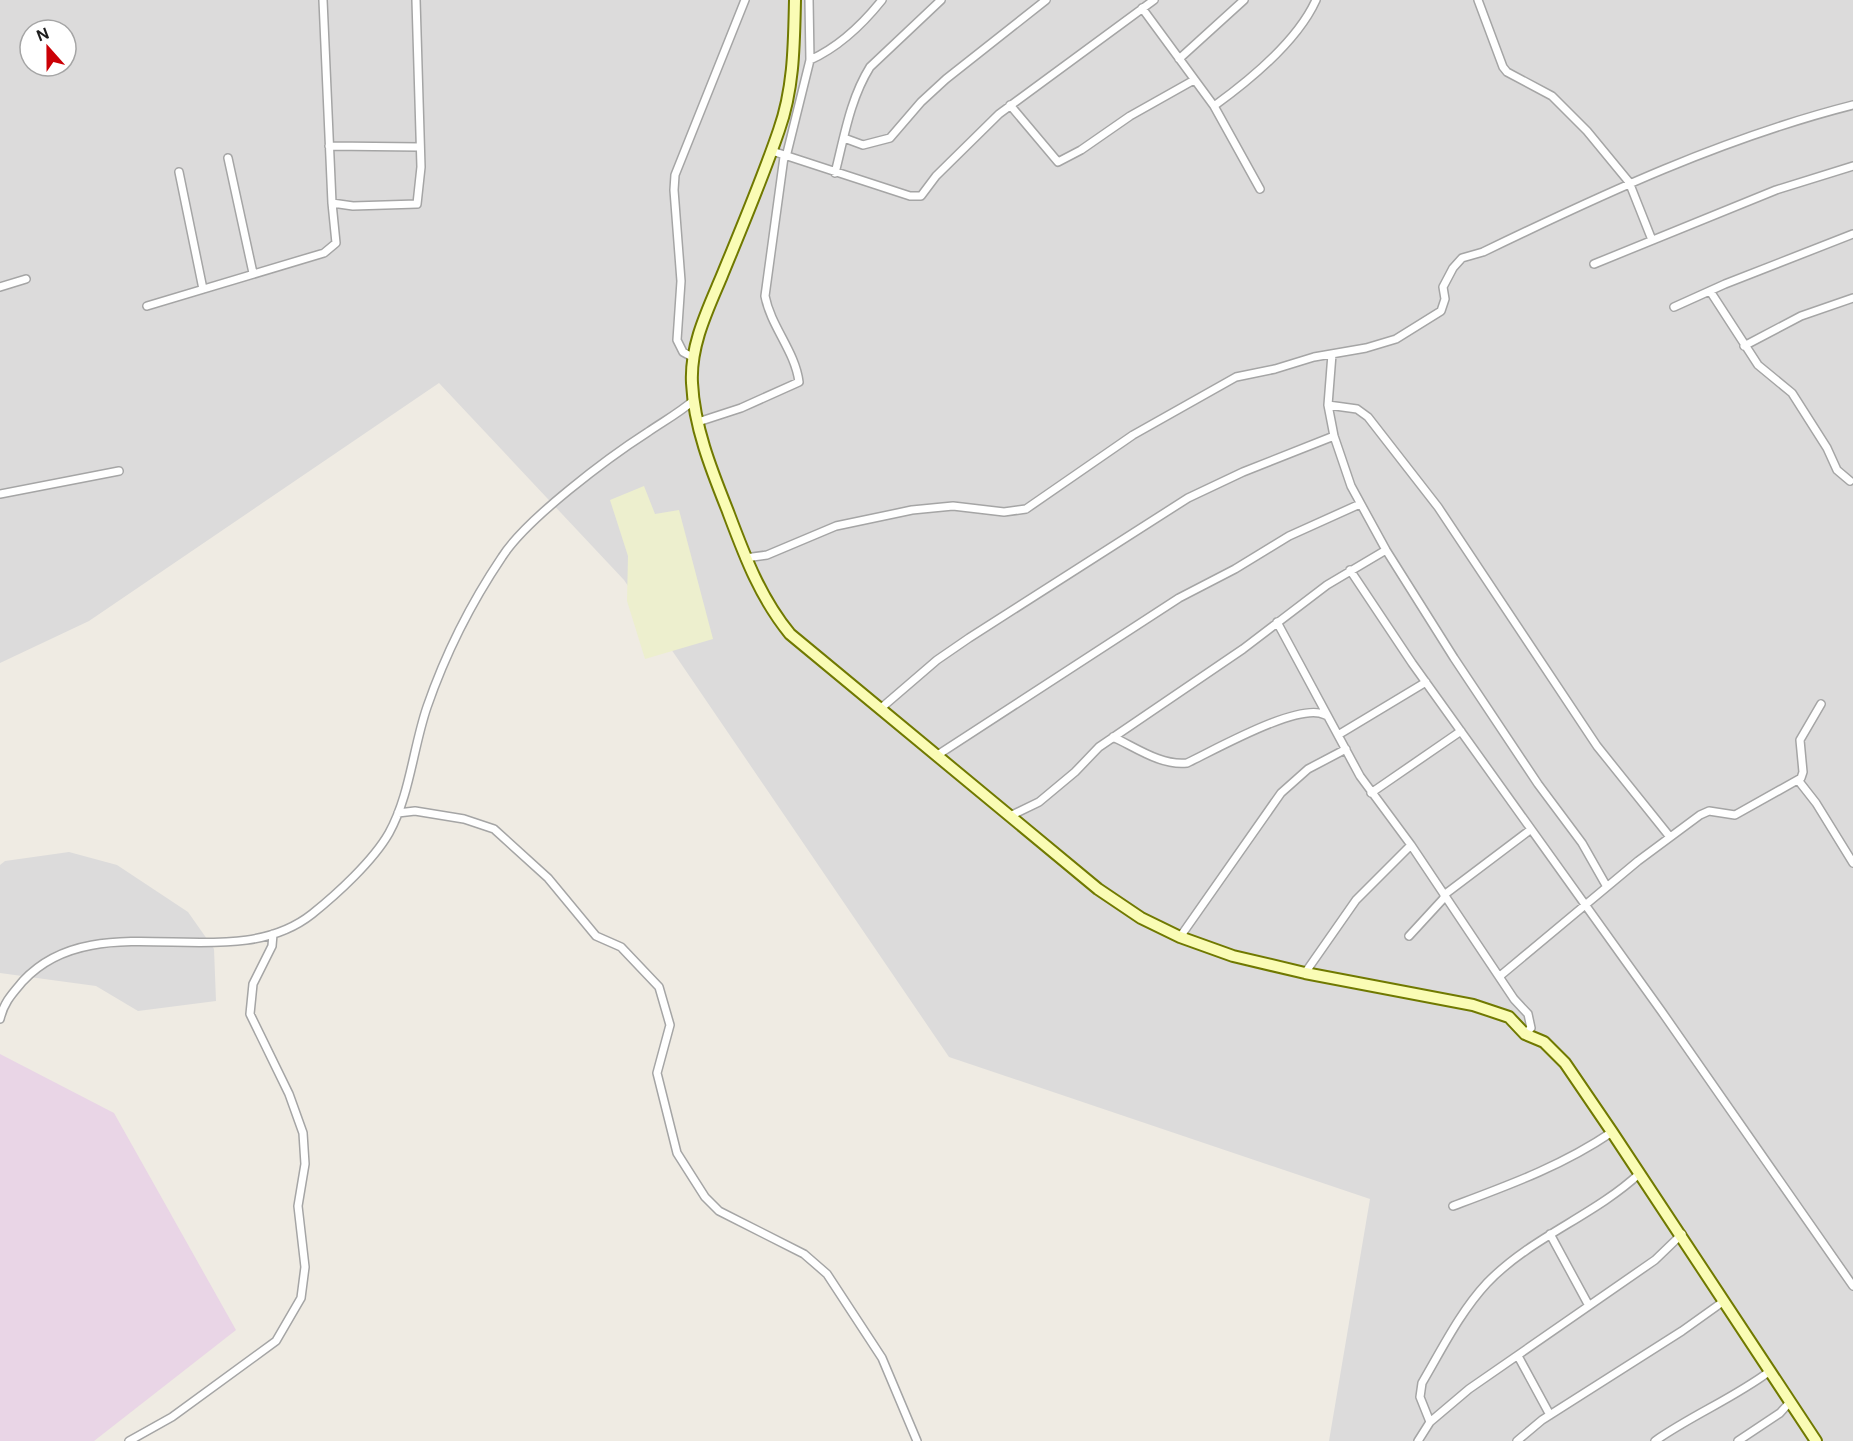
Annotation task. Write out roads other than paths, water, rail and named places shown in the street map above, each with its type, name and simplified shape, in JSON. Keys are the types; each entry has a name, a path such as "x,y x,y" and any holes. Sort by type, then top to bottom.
{"main road":[{"path":"795,0 793,73 788,100 772,151 704,317 694,358 692,381 698,422 746,558 764,600 790,634 1098,889 1141,918 1180,937 1233,956 1305,973 1473,1005 1509,1017 1525,1034 1544,1042 1565,1063 1682,1234 1816,1441"}],"street":[{"path":"147,306 332,249 336,243 332,203 323,0"},
{"path":"332,203 353,206 416,206 420,182 416,0"},
{"path":"694,358 683,352 677,340 681,281 675,175 745,0"},
{"path":"698,422 741,408 799,382 795,361 765,296 785,157 810,60 809,0"},
{"path":"810,60 832,50 870,15 882,0"},
{"path":"835,173 853,103 870,67 941,0"},
{"path":"844,138 863,145 890,138 921,102 946,79 1046,0"},
{"path":"772,151 910,196 921,196 951,161 1010,105 1154,0"},
{"path":"1179,59 1244,0"},
{"path":"1214,106 1241,86 1279,51 1316,0"},
{"path":"1478,0 1503,67 1519,79 1542,89 1562,104 1629,182 1652,240"},
{"path":"1142,8 1214,106 1260,189"},
{"path":"1010,105 1058,162 1081,150 1130,116 1194,80"},
{"path":"746,558 767,555 830,527 912,510 953,506 1004,512 1026,508 1133,435 1236,377 1380,345 1417,326 1442,311 1445,300 1444,281 1462,258 1483,252 1629,182 1724,145 1853,105"},
{"path":"329,146 419,147"},
{"path":"228,158 253,273"},
{"path":"1594,264 1776,190 1853,166"},
{"path":"178,172 203,289"},
{"path":"1674,307 1853,234"},
{"path":"0,287 26,279"},
{"path":"1710,291 1744,346 1763,370 1792,393 1827,448 1837,470 1850,481"},
{"path":"1744,346 1801,316 1853,298"},
{"path":"1332,354 1328,405 1334,436 1351,486 1360,504 1386,550 1523,763 1582,843 1607,887"},
{"path":"0,1019 3,1006 11,993 33,969 59,954 122,943 210,942 273,934 310,916 387,836 404,796 427,708 442,668 468,613 504,554 518,536 590,475 694,400"},
{"path":"1328,405 1357,409 1368,417 1438,507 1598,746 1670,837"},
{"path":"880,709 969,638 1188,498 1244,472 1334,436"},
{"path":"0,494 119,471"},
{"path":"936,756 1179,598 1235,569 1289,536 1360,504"},
{"path":"1010,816 1039,802 1113,738 1243,649 1350,570 1386,550"},
{"path":"1350,570 1426,682 1853,1286"},
{"path":"1277,622 1326,716 1371,793 1411,844 1514,999 1528,1014 1531,1029 1525,1034"},
{"path":"1338,735 1426,682"},
{"path":"1500,976 1607,887 1705,812 1715,811 1735,815 1798,780 1803,772 1800,740 1821,704"},
{"path":"1113,738 1142,752 1178,764 1186,763 1235,738 1271,724 1311,713 1326,716"},
{"path":"1371,793 1461,731"},
{"path":"1180,937 1281,793 1308,769 1346,749"},
{"path":"1798,780 1853,863"},
{"path":"404,796 415,810"},
{"path":"398,813 415,810 464,819 494,829 548,878 596,936 621,947 658,987 670,1025 657,1073 677,1153 705,1197 719,1211 804,1254 827,1274 882,1358 917,1441"},
{"path":"1409,936 1444,898 1444,895 1530,830"},
{"path":"1305,973 1356,900 1411,844"},
{"path":"129,1441 172,1417 276,1341 301,1298 305,1267 298,1206 305,1164 303,1133 289,1094 250,1014 253,984 272,946 273,934"},
{"path":"1453,1206 1532,1177 1583,1152 1612,1132"},
{"path":"1431,1422 1420,1389 1454,1328 1488,1282 1550,1234 1616,1195 1640,1173"},
{"path":"1550,1234 1588,1304"},
{"path":"1418,1441 1431,1422 1469,1389 1588,1304 1655,1260 1682,1234"},
{"path":"1517,1441 1532,1426 1682,1331 1724,1301"},
{"path":"1518,1356 1550,1415"},
{"path":"1655,1441 1690,1417 1751,1386 1770,1371"},
{"path":"1738,1441 1780,1413 1790,1402"}]}
